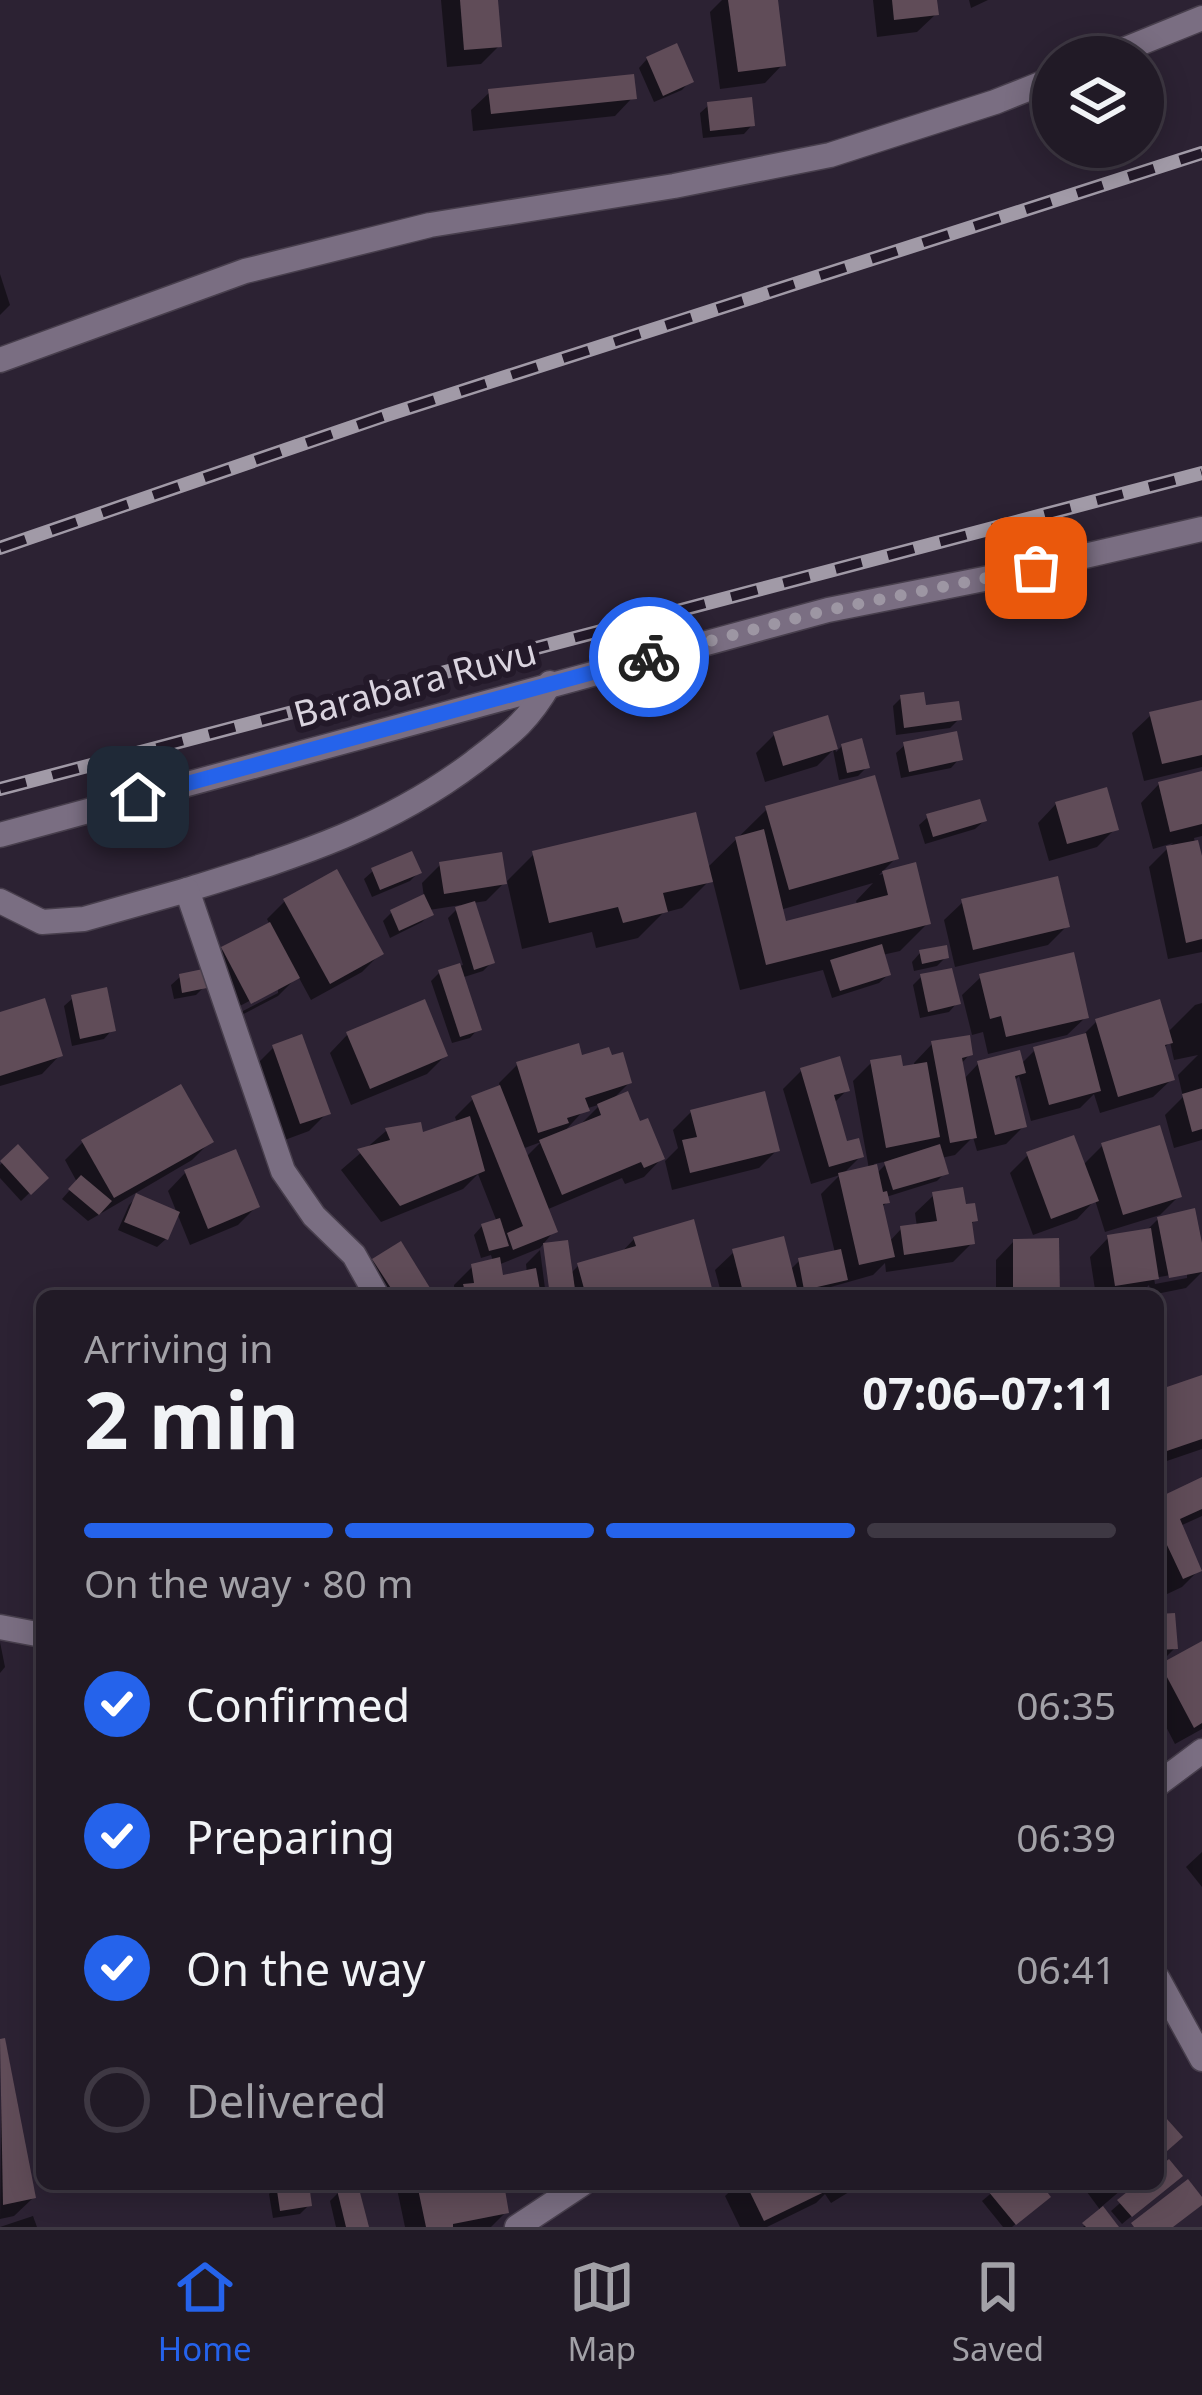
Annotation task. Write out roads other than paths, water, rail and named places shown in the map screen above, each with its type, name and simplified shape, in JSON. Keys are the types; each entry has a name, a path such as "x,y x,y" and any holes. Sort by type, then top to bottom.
{"street":[{"path":"1158,36 1202,18"},
{"path":"0,360 245,272 430,225 674,186 830,155 1032,87"},
{"name":"Barabara Ruvu","path":"0,836 828,610 994,578 1202,529"},
{"path":"0,901 42,922 84,920 334,843 435,791 529,719 550,683"},
{"path":"187,890 284,1171 314,1216 354,1256 374,1290"},
{"path":"0,1627 36,1635"},
{"path":"1164,1780 1202,1751"},
{"path":"1164,1990 1202,2059"},
{"path":"517,2227 573,2190"}],"railway":[{"path":"0,548 387,415 1202,153"},
{"path":"0,789 1202,473"}]}
